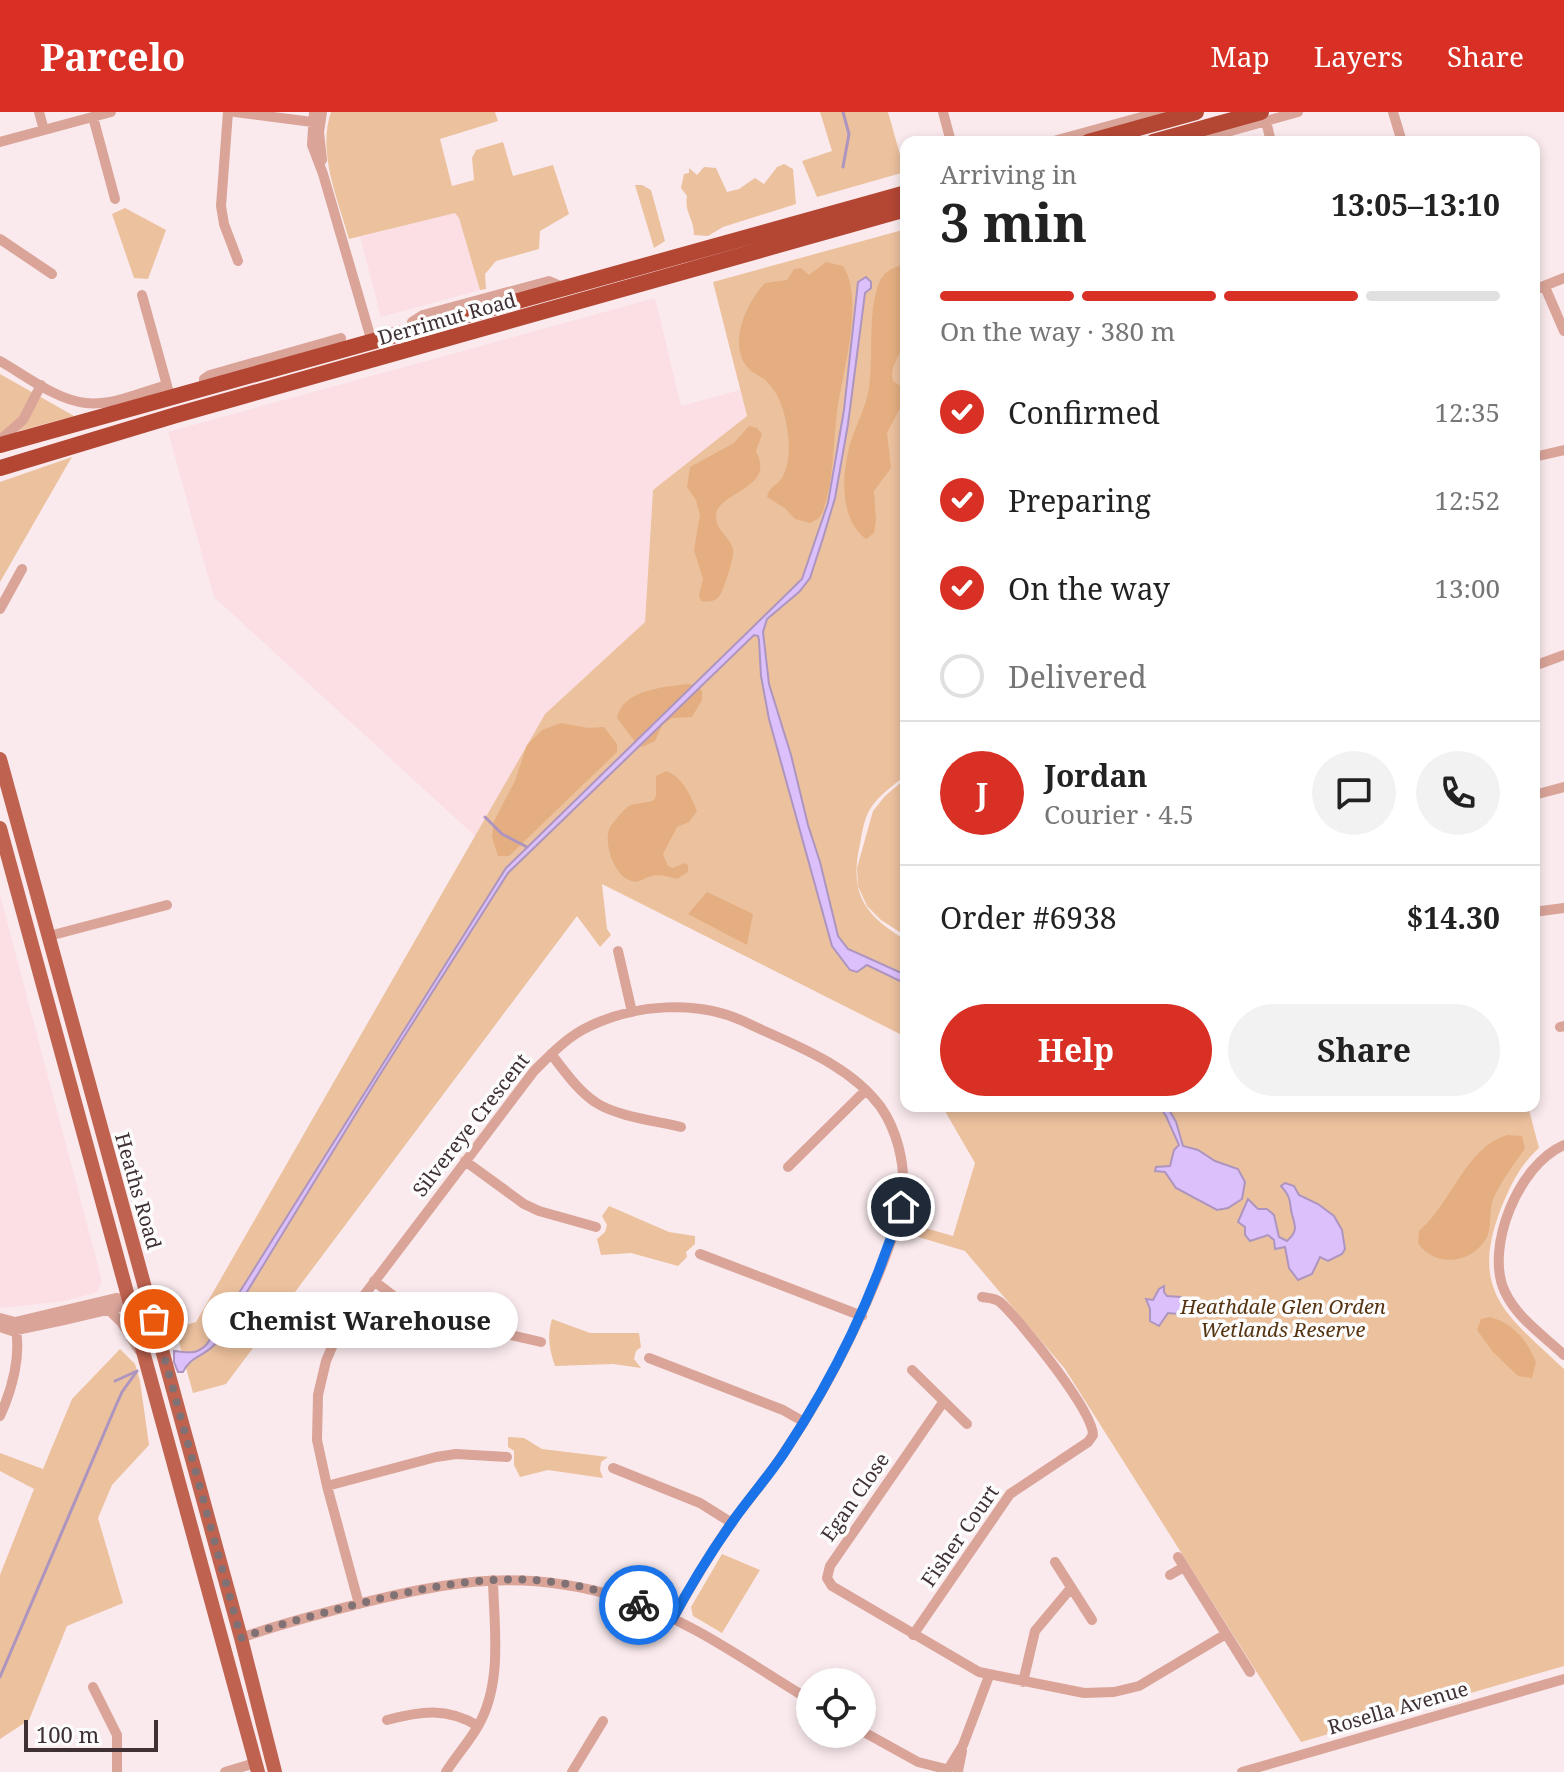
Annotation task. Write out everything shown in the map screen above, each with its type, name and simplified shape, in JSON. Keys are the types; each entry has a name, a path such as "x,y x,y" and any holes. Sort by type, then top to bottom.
{"highway":[{"path":"1108,136 1185,113"},
{"path":"1170,136 1228,116 1264,116"},
{"name":"Derrimut Road","path":"0,443 169,392 205,388 317,351 369,343 414,331 900,195"},
{"name":"Derrimut Road","path":"1,468 176,415 900,211"},
{"path":"682,255 688,272"},
{"path":"414,331 423,339 447,339"},
{"path":"369,343 375,360"},
{"path":"205,388 212,397 233,401"},
{"path":"169,392 176,415"}],"main road":[{"name":"Heaths Road","path":"0,759 274,1768"},
{"name":"Heaths Road","path":"0,828 258,1769"},
{"path":"30,937 49,936"},
{"path":"94,1178 113,1173"},
{"path":"128,1299 146,1290"},
{"path":"222,1643 241,1638"},
{"path":"258,1769 274,1768"}],"street":[{"path":"39,112 44,130"},
{"path":"0,142 111,112"},
{"path":"228,112 221,206 224,224 238,261"},
{"path":"235,112 317,117 312,145 323,174 369,343"},
{"path":"943,112 949,136"},
{"path":"1072,136 1160,112"},
{"path":"1209,136 1264,116 1298,112"},
{"path":"1393,112 1400,136"},
{"path":"1264,116 1269,136"},
{"path":"93,117 115,199"},
{"path":"0,239 52,274"},
{"path":"1540,288 1564,278"},
{"path":"1540,290 1564,331"},
{"path":"0,361 70,400 87,404 169,392 142,295"},
{"path":"317,351 341,338"},
{"path":"0,443 23,420 41,385"},
{"path":"1540,456 1564,450"},
{"path":"0,609 22,569"},
{"path":"1540,664 1564,655"},
{"path":"1540,786 1564,786"},
{"path":"1540,793 1564,786"},
{"path":"49,936 167,905"},
{"path":"1540,911 1564,908"},
{"path":"618,951 632,1012"},
{"name":"Silvereye Crescent","path":"359,1604 327,1486 316,1428 321,1378 338,1333 465,1161 534,1071 551,1054 589,1026 632,1012 671,1007 699,1008 734,1017 840,1069 866,1090 891,1127 899,1150 903,1189 901,1207 885,1257 862,1316 833,1374 783,1455 732,1523 672,1620"},
{"path":"551,1054 576,1085 604,1107 681,1127"},
{"path":"788,1167 866,1090"},
{"path":"1564,1145 1543,1157 1525,1178 1500,1240 1498,1255 1501,1282 1512,1305 1564,1355"},
{"path":"465,1161 524,1204 596,1227"},
{"path":"700,1254 862,1316"},
{"path":"374,1281 404,1304 429,1316 541,1342"},
{"name":"Fisher Court","path":"913,1635 1010,1494 1088,1442 1093,1435 1090,1421 1056,1369 1000,1302 982,1297"},
{"path":"0,1327 14,1328 108,1309 125,1305 128,1299 116,1298 14,1328"},
{"path":"108,1309 122,1323 143,1355"},
{"path":"0,1318 14,1328"},
{"path":"0,1416 12,1386 14,1328"},
{"path":"649,1358 783,1410 804,1422"},
{"path":"912,1370 967,1424"},
{"name":"Egan Close","path":"944,1401 830,1566 827,1574 836,1589 968,1667 989,1676 1092,1694 1123,1690 1156,1678 1226,1634"},
{"path":"327,1486 436,1457 456,1454 507,1457"},
{"path":"613,1468 700,1503 732,1523"},
{"path":"1055,1562 1092,1620"},
{"path":"1170,1575 1181,1562 1250,1672"},
{"path":"241,1638 359,1604 440,1585 493,1580 531,1581 574,1586 623,1598 672,1620 796,1692"},
{"path":"446,1772 478,1726 493,1681 493,1580"},
{"path":"1023,1682 1035,1631 1071,1588"},
{"path":"918,1762 951,1770 989,1676"},
{"name":"Rosella Avenue","path":"1242,1772 1564,1679"},
{"path":"93,1687 117,1735 117,1772"},
{"path":"387,1720 437,1711 455,1715 478,1726"},
{"path":"572,1772 603,1721"},
{"path":"876,1739 931,1772"},
{"path":"1285,1760 1288,1772"},
{"path":"225,1772 258,1769"}],"shaded area":[{"path":"458,211 480,290 381,317 360,237"},
{"path":"826,262 843,266 849,280 852,317 827,499 822,513 810,523 795,519 767,497 786,468 789,451 787,428 776,394 766,381 748,368 742,358 739,336 746,312 765,283 787,280 794,269 801,268 809,275"},
{"path":"900,266 900,352 892,376 893,381 900,386 900,408 887,433 891,468 874,491 874,533 866,539 851,519 844,479 851,441 869,388 875,295 883,276"},
{"path":"866,277 871,282 871,288 865,293 835,498 810,578 799,592 767,619 763,632 769,684 791,755 838,936 848,949 900,972 900,981 867,965 857,972 850,970 832,946 769,719 761,676 759,640 754,635 508,873 215,1344 189,1363 183,1372 178,1372 174,1351 195,1352 207,1344 506,868 802,579 828,503 844,410 858,282"},
{"path":"655,298 681,406 740,390 747,417 653,490 645,622 545,714 475,836 214,597 168,432"},
{"path":"749,426 757,428 762,434 756,451 759,472 755,479 717,510 719,527 733,549 732,559 719,597 701,601 699,595 703,579 694,550 700,515 696,500 687,487 690,467 734,443"},
{"path":"696,685 702,691 702,700 692,717 672,718 662,725 655,741 642,747 617,718 621,708 636,695 657,688"},
{"path":"561,723 588,728 604,727 617,744 617,752 509,856 498,856 492,837 494,821 515,781 527,745 542,730"},
{"path":"666,771 682,783 697,811 689,822 677,827 663,854 668,866 673,868 685,863 688,872 677,879 655,875 632,881 624,877 615,865 608,843 609,830 629,806 654,800 656,776"},
{"path":"707,892 753,914 747,945 688,914"},
{"path":"0,895 102,1281 97,1292 66,1301 0,1308"},
{"path":"1163,1112 1170,1112 1183,1146 1238,1169 1245,1182 1242,1199 1228,1208 1217,1210 1176,1188 1165,1172 1155,1171 1156,1167 1170,1166 1174,1150 1179,1145"},
{"path":"1507,1135 1522,1136 1525,1148 1492,1202 1486,1239 1471,1254 1452,1260 1425,1251 1418,1243 1419,1231 1480,1152"},
{"path":"1285,1183 1294,1186 1299,1195 1334,1216 1342,1230 1345,1249 1328,1261 1320,1257 1312,1274 1298,1280 1289,1268 1285,1247 1275,1249 1274,1240 1268,1235 1250,1241 1245,1235 1245,1227 1238,1222 1248,1199 1258,1209 1267,1209 1274,1215 1279,1237 1287,1241 1295,1227 1289,1197 1281,1186"},
{"path":"1164,1286 1167,1296 1181,1297 1183,1307 1179,1314 1168,1313 1159,1326 1150,1321 1146,1299 1153,1300"},
{"path":"1490,1317 1512,1328 1528,1346 1536,1362 1532,1378 1518,1376 1493,1352 1477,1330 1481,1319"}],"green space":[{"path":"331,112 495,112 498,121 440,139 452,186 474,180 472,158 476,150 503,142 513,176 553,165 569,214 540,231 539,249 496,261 485,274 486,289 480,290 455,213 349,239 328,160 327,128"},
{"path":"820,112 888,112 900,154 900,173 817,197 802,161 832,151"},
{"path":"784,164 793,169 796,204 723,227 708,236 694,235 687,196 681,188 684,174 689,173 689,168 697,175 704,167 716,168 727,192 739,189 755,178 764,184 777,167"},
{"path":"635,185 651,190 665,241 654,248"},
{"path":"125,208 166,230 148,279 134,278 112,214"},
{"path":"900,231 900,780 882,795 868,813 857,861 857,876 863,901 870,912 900,936 900,1034 602,884 607,929 611,935 600,947 577,916 226,1384 193,1393 175,1328 196,1322 545,714 645,622 653,490 747,416 713,282"},
{"path":"0,374 74,416 0,436"},
{"path":"72,457 66,467 0,582 0,482"},
{"path":"900,783 900,932 867,906 858,886 857,868 873,811"},
{"name":"Heathdale Glen Orden Wetlands Reserve","path":"945,1112 1530,1112 1539,1148 1521,1169 1500,1211 1489,1263 1492,1283 1511,1318 1564,1369 1564,1666 1301,1742 1065,1369 965,1251 905,1233 908,1223 953,1236 975,1163"},
{"path":"609,1206 669,1232 695,1236 695,1244 678,1266 631,1253 601,1255 597,1239 605,1232 607,1225 602,1216"},
{"path":"552,1319 590,1333 639,1333 641,1347 634,1359 641,1368 613,1364 555,1366 549,1342"},
{"path":"120,1349 135,1364 149,1445 112,1485 98,1518 123,1603 67,1626 29,1720 0,1739 0,1575 34,1489 0,1471 0,1453 43,1469 72,1399"},
{"path":"508,1437 524,1438 542,1449 608,1457 601,1462 603,1478 548,1470 520,1477 514,1465 514,1451 508,1447"},
{"path":"722,1554 760,1570 722,1633 693,1616 691,1607"}],"waterway":[{"path":"843,112 849,134 843,167"},
{"path":"485,817 502,834 527,847"},
{"path":"115,1381 137,1371"},
{"path":"0,1677 122,1392 137,1371"}],"way so far":[{"path":"154,1319 241,1638 411,1590 461,1581 548,1582 597,1591 639,1605"}],"place":[{"name":"Chemist Warehouse","path":"154,1319"}],"route":[{"path":"639,1605 672,1620 732,1523 783,1455 854,1334 901,1207"}]}
